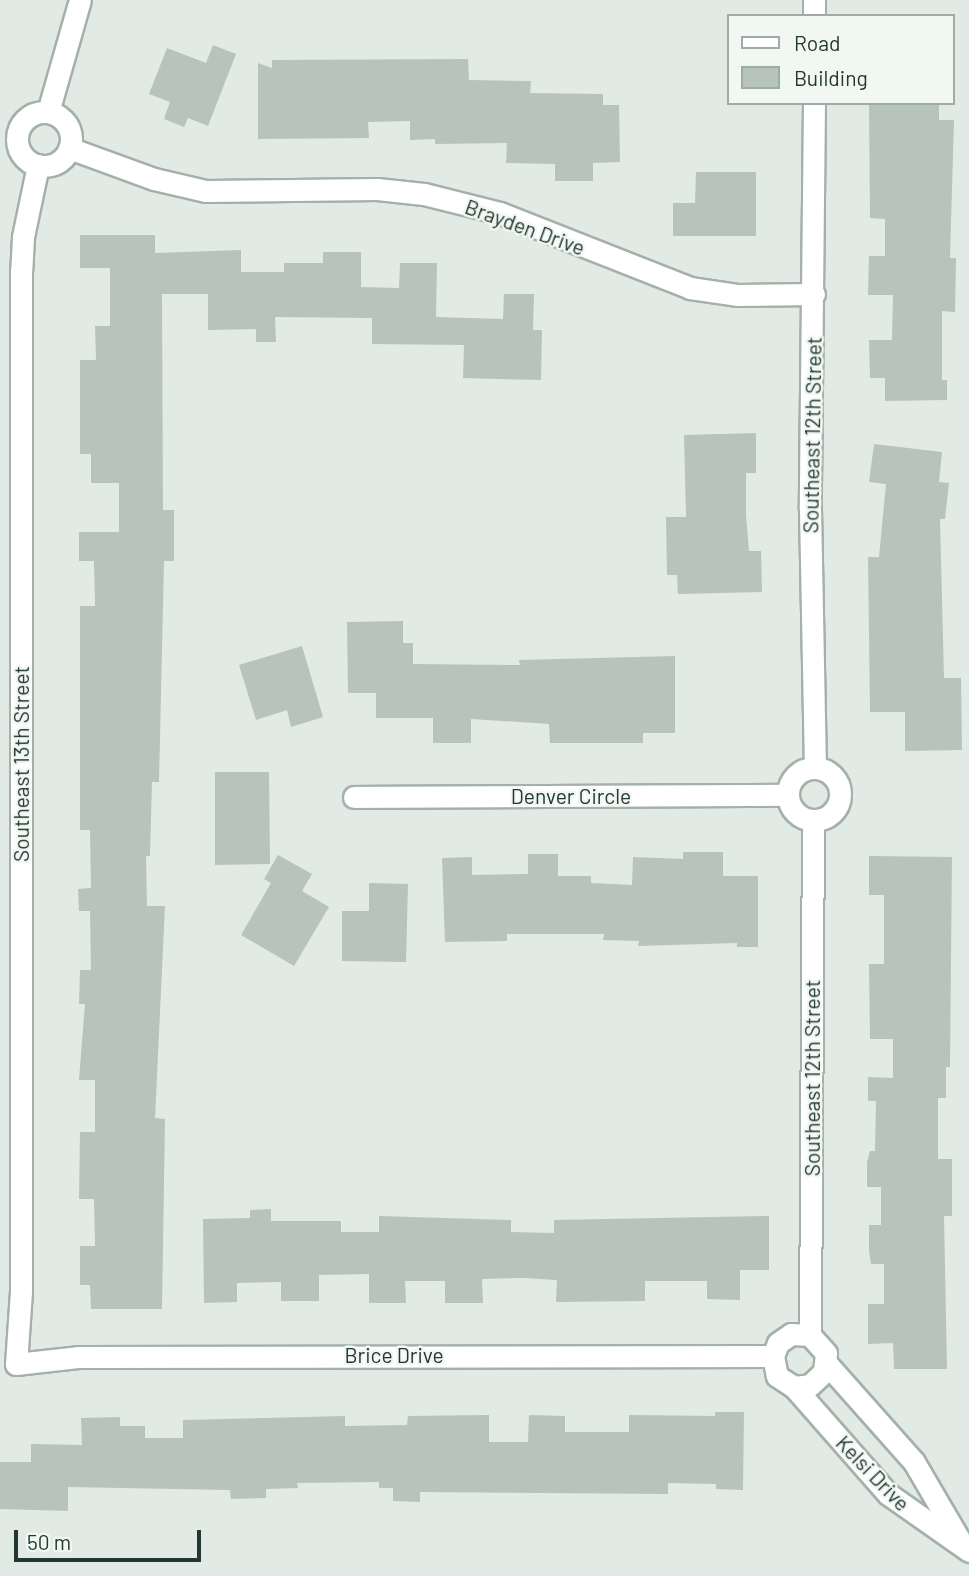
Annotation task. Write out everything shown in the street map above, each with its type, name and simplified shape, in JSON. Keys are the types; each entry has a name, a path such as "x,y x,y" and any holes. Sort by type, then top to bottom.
{"street":[{"path":"48,112 80,0"},
{"name":"Southeast 12th Street","path":"814,105 810,509 815,767"},
{"path":"48,112 64,120 70,131 69,148 57,162 38,165 26,158 17,136 26,118 48,112"},
{"name":"Brayden Drive","path":"69,148 155,179 206,191 377,189 424,194 500,213 690,288 738,295 814,294"},
{"name":"Southeast 13th Street","path":"16,1364 22,1292 22,270 23,237 38,165"},
{"path":"815,767 835,778 840,797 830,815 813,820 798,814 788,795 799,772 815,767"},
{"name":"Denver Circle","path":"354,797 788,795"},
{"name":"Southeast 12th Street","path":"810,1335 813,820"},
{"path":"810,1335 822,1345 827,1364 810,1385 794,1387 777,1376 773,1356 786,1337 810,1335"},
{"name":"Brice Drive","path":"16,1364 105,1356 773,1356"},
{"name":"Kelsi Drive","path":"827,1364 914,1462 966,1548"},
{"name":"Kelsi Drive","path":"794,1387 888,1494 966,1548"}],"building":[{"path":"213,45 236,54 208,126 188,118 184,127 164,119 170,102 149,94 167,48 206,63"},
{"path":"468,59 469,80 531,81 530,93 603,94 603,105 619,105 620,162 593,163 593,181 555,181 555,164 506,163 507,143 435,144 435,139 410,140 410,121 368,122 369,138 258,139 258,63 272,68 272,60"},
{"path":"869,105 939,105 939,120 954,120 950,258 956,258 955,312 942,311 942,380 947,380 947,400 885,401 885,378 870,378 869,340 892,340 893,295 868,295 869,256 885,256 885,219 870,218"},
{"path":"696,172 756,172 756,236 673,236 673,203 695,203"},
{"path":"80,235 155,235 155,253 241,250 241,272 284,272 284,263 323,263 323,252 361,252 361,287 399,288 400,263 437,263 436,317 503,319 504,294 534,294 533,330 542,330 541,380 463,378 464,345 372,344 372,318 275,317 276,342 256,342 256,329 208,330 208,294 162,294 163,510 174,510 174,561 164,561 159,782 152,782 150,856 146,856 147,906 165,906 155,1118 165,1119 162,1309 91,1309 90,1285 80,1285 80,1246 95,1246 94,1199 79,1199 80,1132 95,1132 95,1080 79,1080 85,1004 79,1004 80,970 91,970 90,911 79,911 78,889 91,888 90,830 80,830 80,606 95,606 94,561 79,561 79,532 119,532 119,483 91,483 91,454 80,454 80,360 96,360 95,326 110,326 110,268 80,268"},
{"path":"756,433 756,473 746,473 746,515 749,551 761,551 762,592 678,594 677,575 667,575 666,517 686,517 684,435"},
{"path":"874,444 942,452 939,482 949,483 945,519 940,519 944,678 961,678 962,750 905,751 905,712 870,712 868,557 879,557 886,484 869,482"},
{"path":"403,621 403,643 413,643 413,664 520,665 519,660 675,656 675,733 643,733 643,743 550,743 549,724 471,719 471,743 433,743 433,718 376,718 376,693 348,693 347,622"},
{"path":"302,646 323,717 291,727 287,710 256,720 239,665"},
{"path":"215,772 269,772 270,864 215,865"},
{"path":"683,852 723,852 723,876 758,876 758,947 737,947 737,943 638,946 639,941 603,940 604,934 507,934 507,941 445,942 442,858 472,857 472,875 528,874 528,854 558,854 558,876 591,876 591,883 632,885 633,857 683,859"},
{"path":"278,855 312,874 302,891 329,907 294,966 241,935 271,883 264,879"},
{"path":"869,856 952,857 950,1067 946,1067 946,1098 938,1098 938,1159 952,1159 952,1216 944,1216 947,1369 894,1369 893,1343 868,1344 868,1304 884,1304 884,1264 871,1264 869,1251 869,1225 881,1225 881,1187 867,1187 867,1162 870,1151 875,1151 876,1101 868,1101 868,1077 893,1078 893,1039 870,1039 869,964 884,964 884,895 869,895"},
{"path":"369,883 408,884 406,962 342,961 342,911 369,911"},
{"path":"271,1209 271,1221 341,1221 341,1232 379,1232 379,1216 511,1220 511,1232 554,1233 554,1220 769,1216 769,1270 740,1270 740,1300 707,1299 707,1281 645,1281 645,1301 556,1302 557,1280 523,1278 482,1279 483,1303 445,1303 445,1281 405,1281 406,1303 369,1303 369,1274 319,1275 319,1301 281,1301 281,1282 237,1283 237,1302 204,1303 203,1219 250,1218 250,1210"},
{"path":"715,1412 744,1412 743,1490 716,1489 716,1484 668,1483 668,1494 420,1492 420,1502 393,1501 393,1488 379,1488 379,1482 297,1483 298,1488 266,1489 266,1498 231,1499 230,1490 68,1487 68,1511 0,1509 0,1462 31,1462 31,1444 82,1445 81,1418 120,1417 120,1426 145,1426 145,1438 183,1438 183,1420 345,1416 345,1426 407,1425 408,1416 489,1415 489,1442 528,1442 529,1415 565,1416 565,1432 629,1432 629,1415 715,1416"}]}
